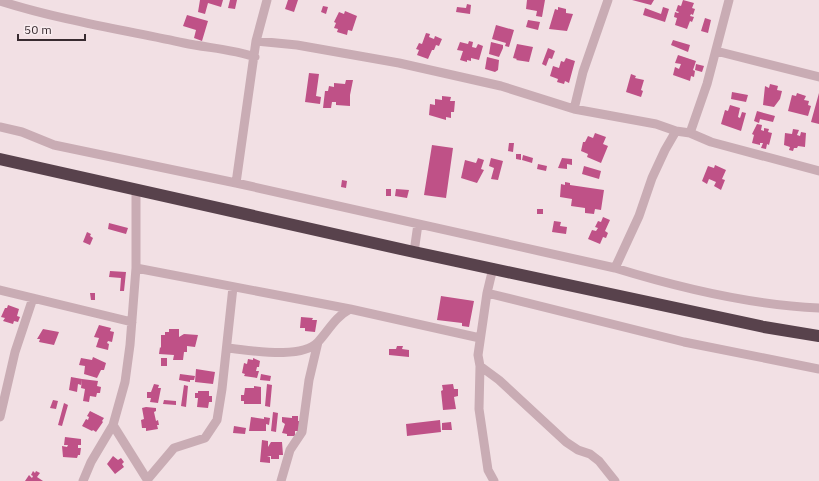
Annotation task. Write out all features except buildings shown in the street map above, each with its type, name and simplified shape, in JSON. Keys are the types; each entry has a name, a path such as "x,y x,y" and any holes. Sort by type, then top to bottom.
{"highway":[{"path":"0,159 414,252 757,325 819,336"}],"street":[{"path":"236,183 255,57 256,41 267,0"},
{"path":"574,109 583,72 608,0"},
{"path":"690,133 707,84 729,0"},
{"path":"0,1 76,21 185,43 236,50 255,57"},
{"path":"256,41 297,44 501,86 574,109 631,118 676,131 690,133 712,142 819,171"},
{"path":"716,51 819,77"},
{"path":"0,127 22,132 54,145 236,183 615,268 660,282 720,295 819,308"},
{"path":"615,268 639,216 652,178 676,131"},
{"path":"83,481 91,462 113,425 124,382 132,322 136,268 136,190"},
{"path":"414,252 418,224"},
{"path":"136,268 350,309 480,338"},
{"path":"493,268 487,294 478,355 480,366 479,409 488,470 494,481"},
{"path":"113,425 147,481 174,448 181,444 200,441 206,438 213,428 218,416 232,287"},
{"path":"0,290 132,322"},
{"path":"487,294 684,342 819,369"},
{"path":"0,417 15,352 33,298"},
{"path":"226,348 298,352 309,348 318,342 338,316 350,309"},
{"path":"281,481 290,450 302,432 309,380 318,342"},
{"path":"480,366 500,380 566,442 578,450 590,454 615,481"}]}
